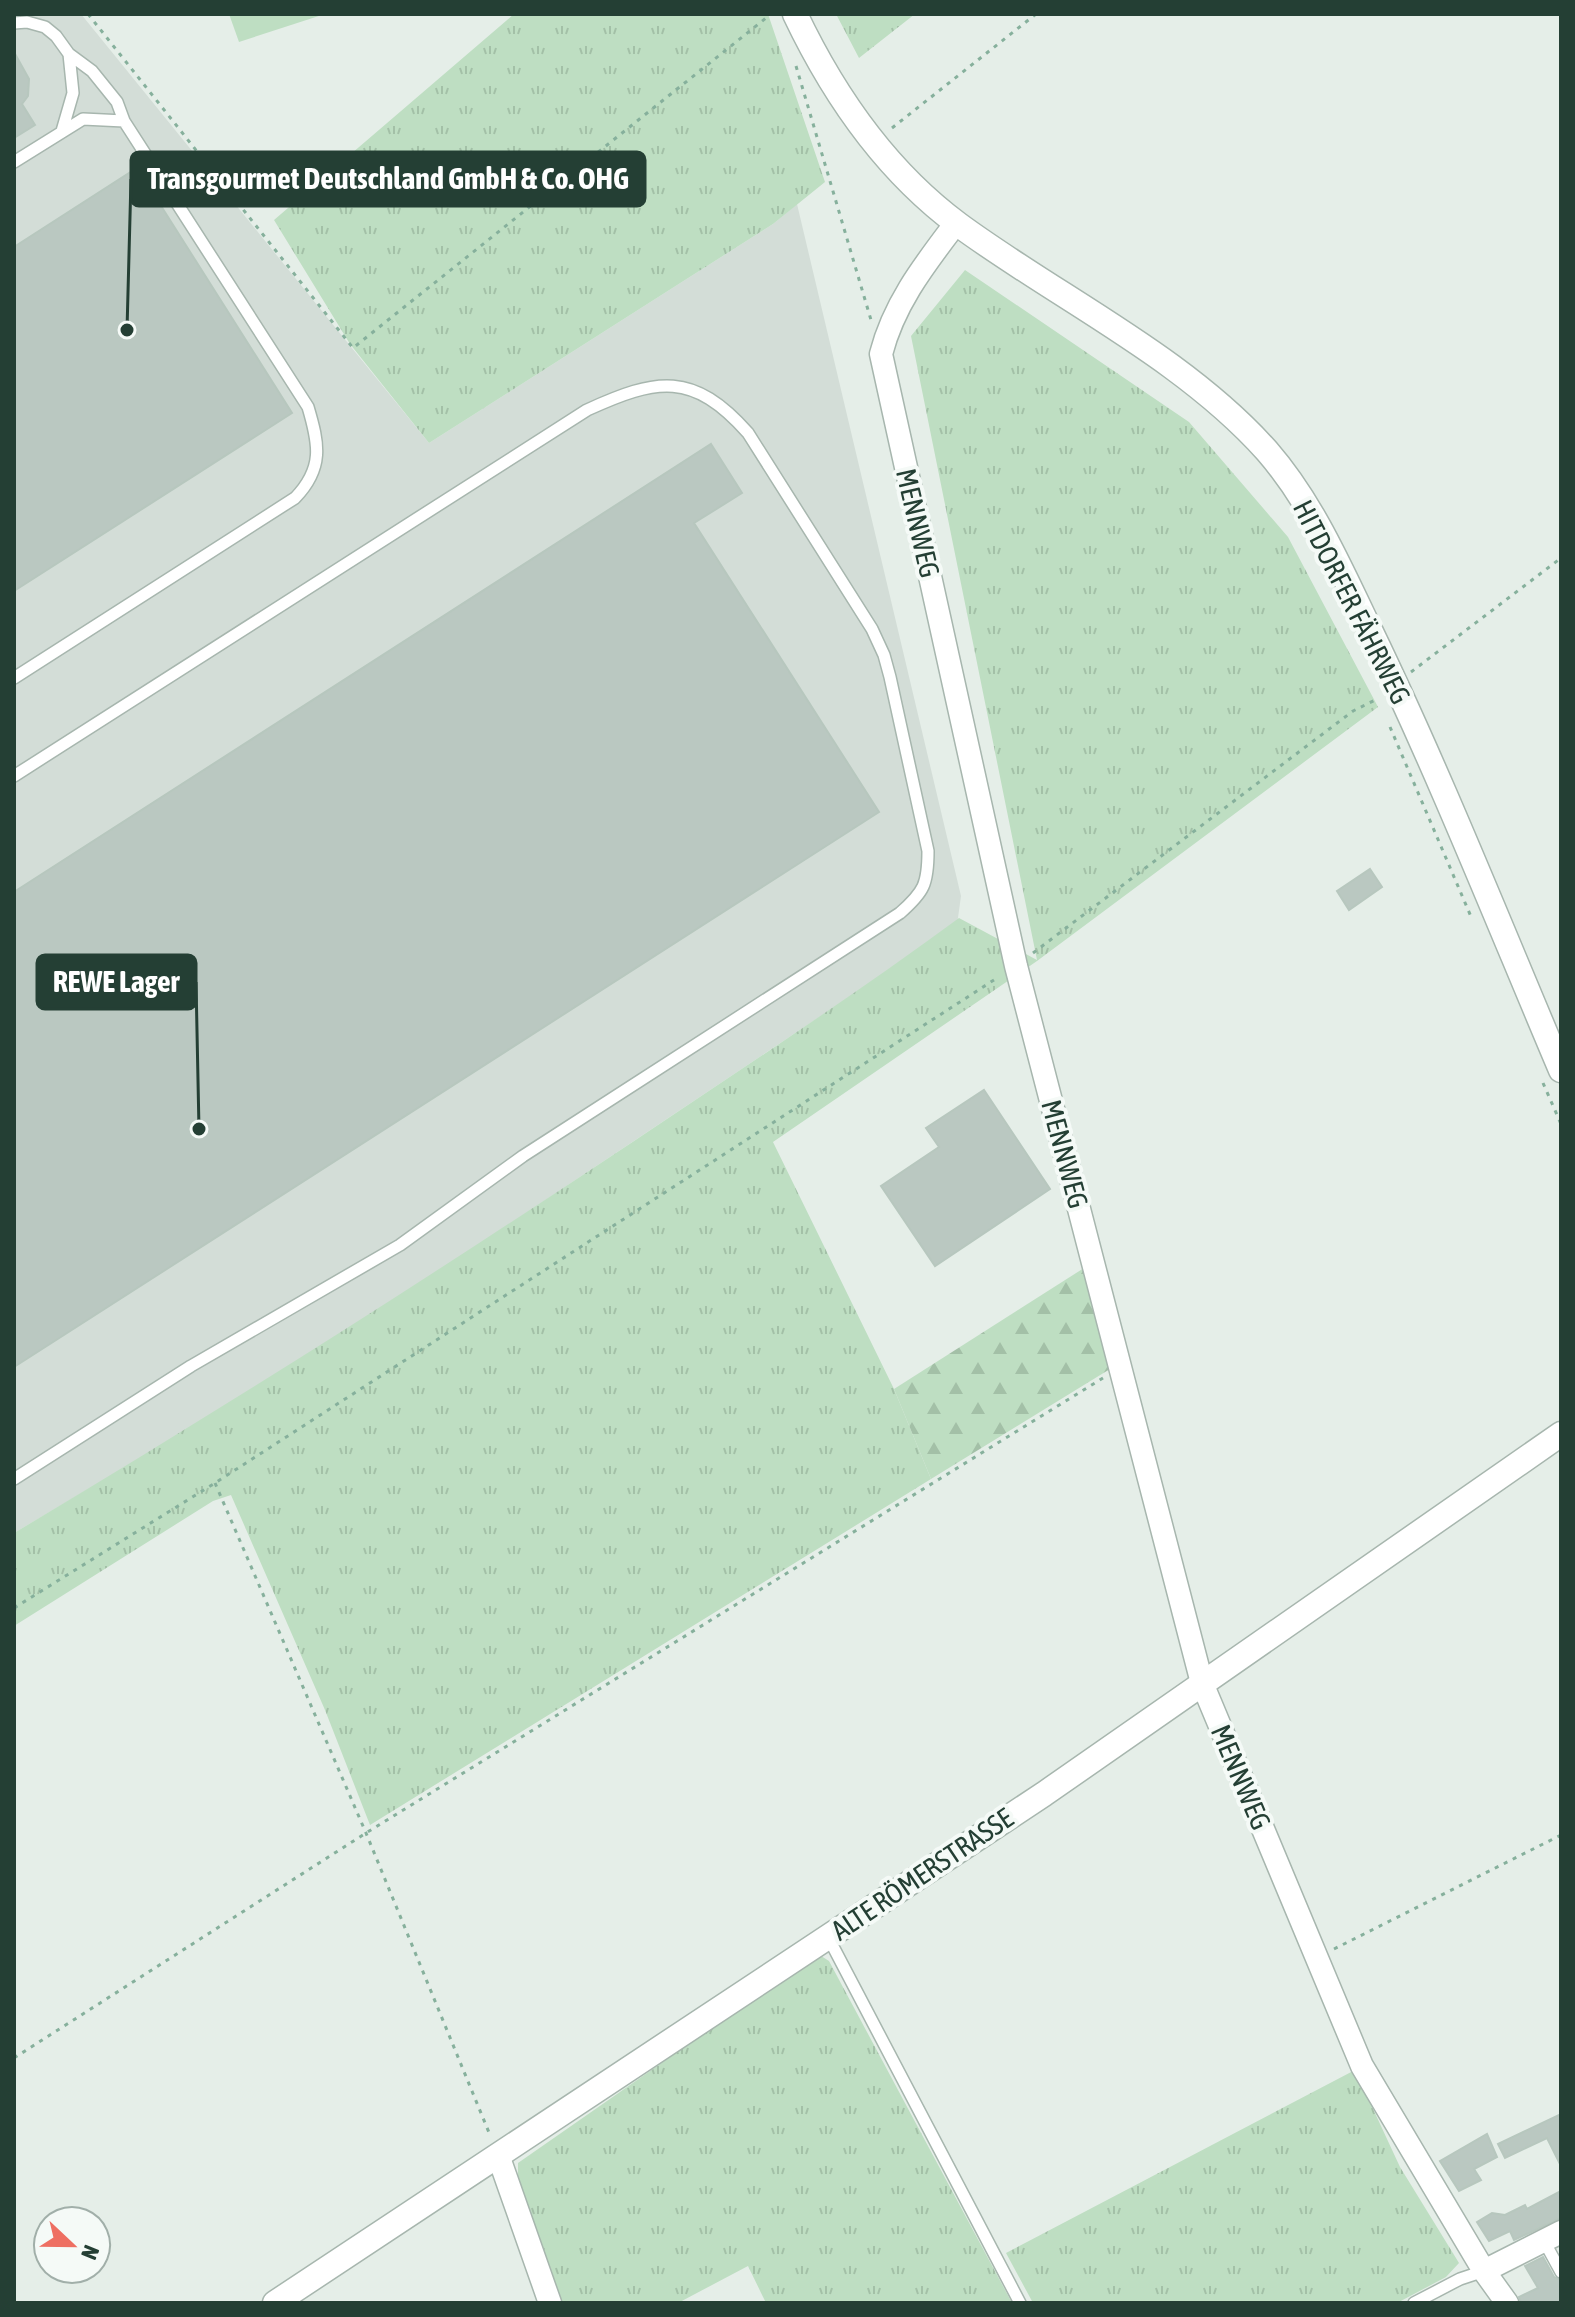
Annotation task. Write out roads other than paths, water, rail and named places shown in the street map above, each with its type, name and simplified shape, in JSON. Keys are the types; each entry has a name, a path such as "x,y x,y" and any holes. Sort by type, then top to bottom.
{"street":[{"path":"795,14 812,51 841,98 874,142 898,170 956,223"},
{"name":"MENNWEG","path":"956,223 908,288 887,331 881,354 1016,966 1202,1683 1373,2087 1484,2271 1507,2303"},
{"name":"HITDORFER FÄHRWEG","path":"956,223 1172,366 1226,409 1268,453 1323,534 1396,684 1552,1076"},
{"name":"ALTE RÖMERSTRASSE","path":"275,2303 1044,1794 1561,1434"},
{"path":"498,2155 550,2303"},
{"path":"1484,2271 1552,2236"}],"lane":[{"path":"14,23 27,22 45,27 69,54 92,71 117,102 124,121 308,407 317,436 314,472 308,485 295,498 14,678"},
{"path":"62,132 73,93 69,54"},
{"path":"14,162 83,119 124,121"},
{"path":"14,776 587,410 624,393 652,385 672,386 697,391 711,398 748,433 872,629 890,677 928,851 928,870 926,885 919,896 900,913 523,1156 400,1245 191,1366 14,1479"},
{"path":"828,1937 1020,2303"},
{"path":"1552,2236 1561,2272"},
{"path":"1414,2303 1460,2279 1484,2271"}],"place":[{"name":"Transgourmet Deutschland GmbH & Co. OHG","path":"127,330"},
{"name":"REWE Lager","path":"199,1129"}]}
